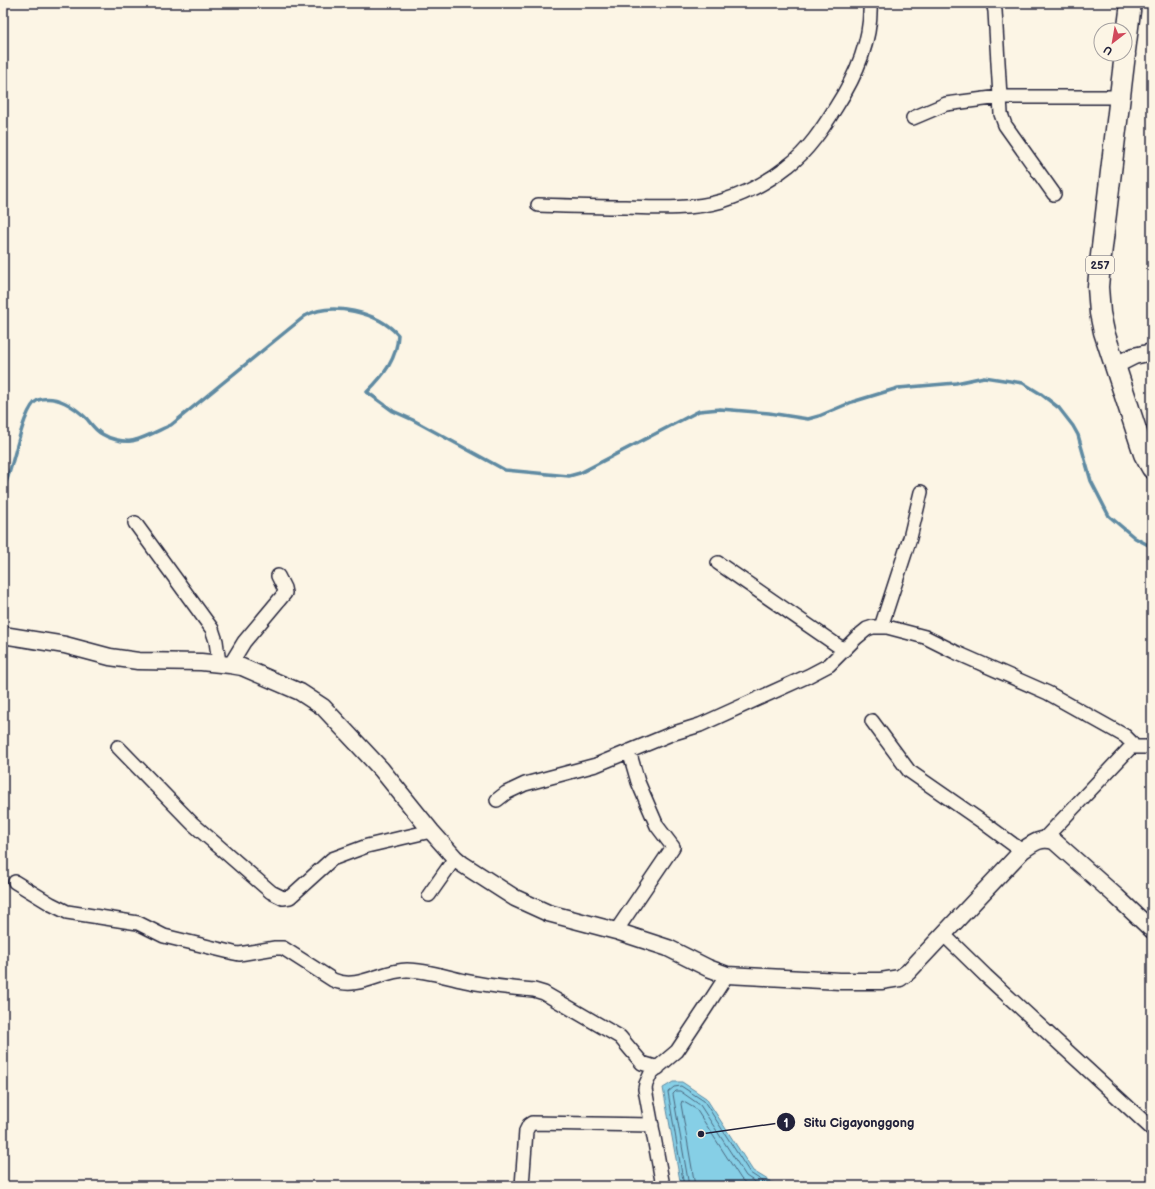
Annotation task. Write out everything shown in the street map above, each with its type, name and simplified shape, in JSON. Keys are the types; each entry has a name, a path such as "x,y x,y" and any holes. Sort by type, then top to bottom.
{"main road":[{"name":"257","path":"1129,22 1131,3"},
{"name":"257","path":"1124,62 1102,237 1098,287 1100,313 1114,366 1144,454 1152,468"}],"street":[{"path":"538,205 659,208 699,205 720,201 739,194 775,175 789,166 801,154 827,122 845,93 865,48 869,32 870,3"},
{"path":"993,3 996,17 1001,114 1005,125 1054,194"},
{"path":"913,118 946,104 1000,97 1120,97"},
{"path":"1114,366 1134,356 1152,352"},
{"path":"881,627 910,538 921,492"},
{"path":"135,523 212,629 225,664"},
{"path":"718,563 844,650"},
{"path":"225,664 285,593 278,576"},
{"path":"497,800 506,793 521,786 596,765 671,734 700,725 808,676 829,665 856,638 867,629 873,627 888,627 925,637 955,652 1048,692 1125,736 1131,742 1131,747"},
{"path":"3,636 65,645 110,657 138,661 225,664 242,668 300,692 323,707 381,769 455,858 515,898 548,913 616,931 668,948 708,968 727,975 840,981 881,981 900,978 908,972 944,935 1022,851 1034,843 1044,839 1131,747 1152,747"},
{"path":"872,721 909,771 1022,851"},
{"path":"118,747 193,824 270,892 283,898 290,897 332,859 367,846 431,831"},
{"path":"616,931 673,847 657,826 638,782 629,751"},
{"path":"1044,839 1054,841 1152,930"},
{"path":"429,895 455,858"},
{"path":"15,882 67,912 138,923 164,936 234,954 283,948 341,983 355,983 397,971 408,970 466,982 534,990 544,993 620,1037 642,1063 658,1068"},
{"path":"944,935 986,976 1152,1129"},
{"path":"663,1186 645,1089 646,1084 651,1073 676,1051 706,1009 727,975"},
{"path":"522,1186 526,1131 532,1123 652,1125"}],"water":[{"path":"673,1082 682,1082 706,1098 753,1171 778,1186 681,1186 663,1088"}],"waterway":[{"path":"3,489 7,481 27,414 32,405 38,400 58,400 71,406 82,414 100,433 112,439 127,441 145,437 171,425 305,316 328,309 341,309 354,311 379,320 398,335 397,344 392,359 384,373 367,392 393,411 413,420 505,470 569,476 580,473 699,411 720,409 769,413 808,419 852,402 898,388 956,383 984,377 1023,383 1041,394 1059,408 1073,426 1078,435 1091,481 1109,516 1135,538 1152,547"}],"place":[{"name":"Situ Cigayonggong","path":"701,1134"}]}
